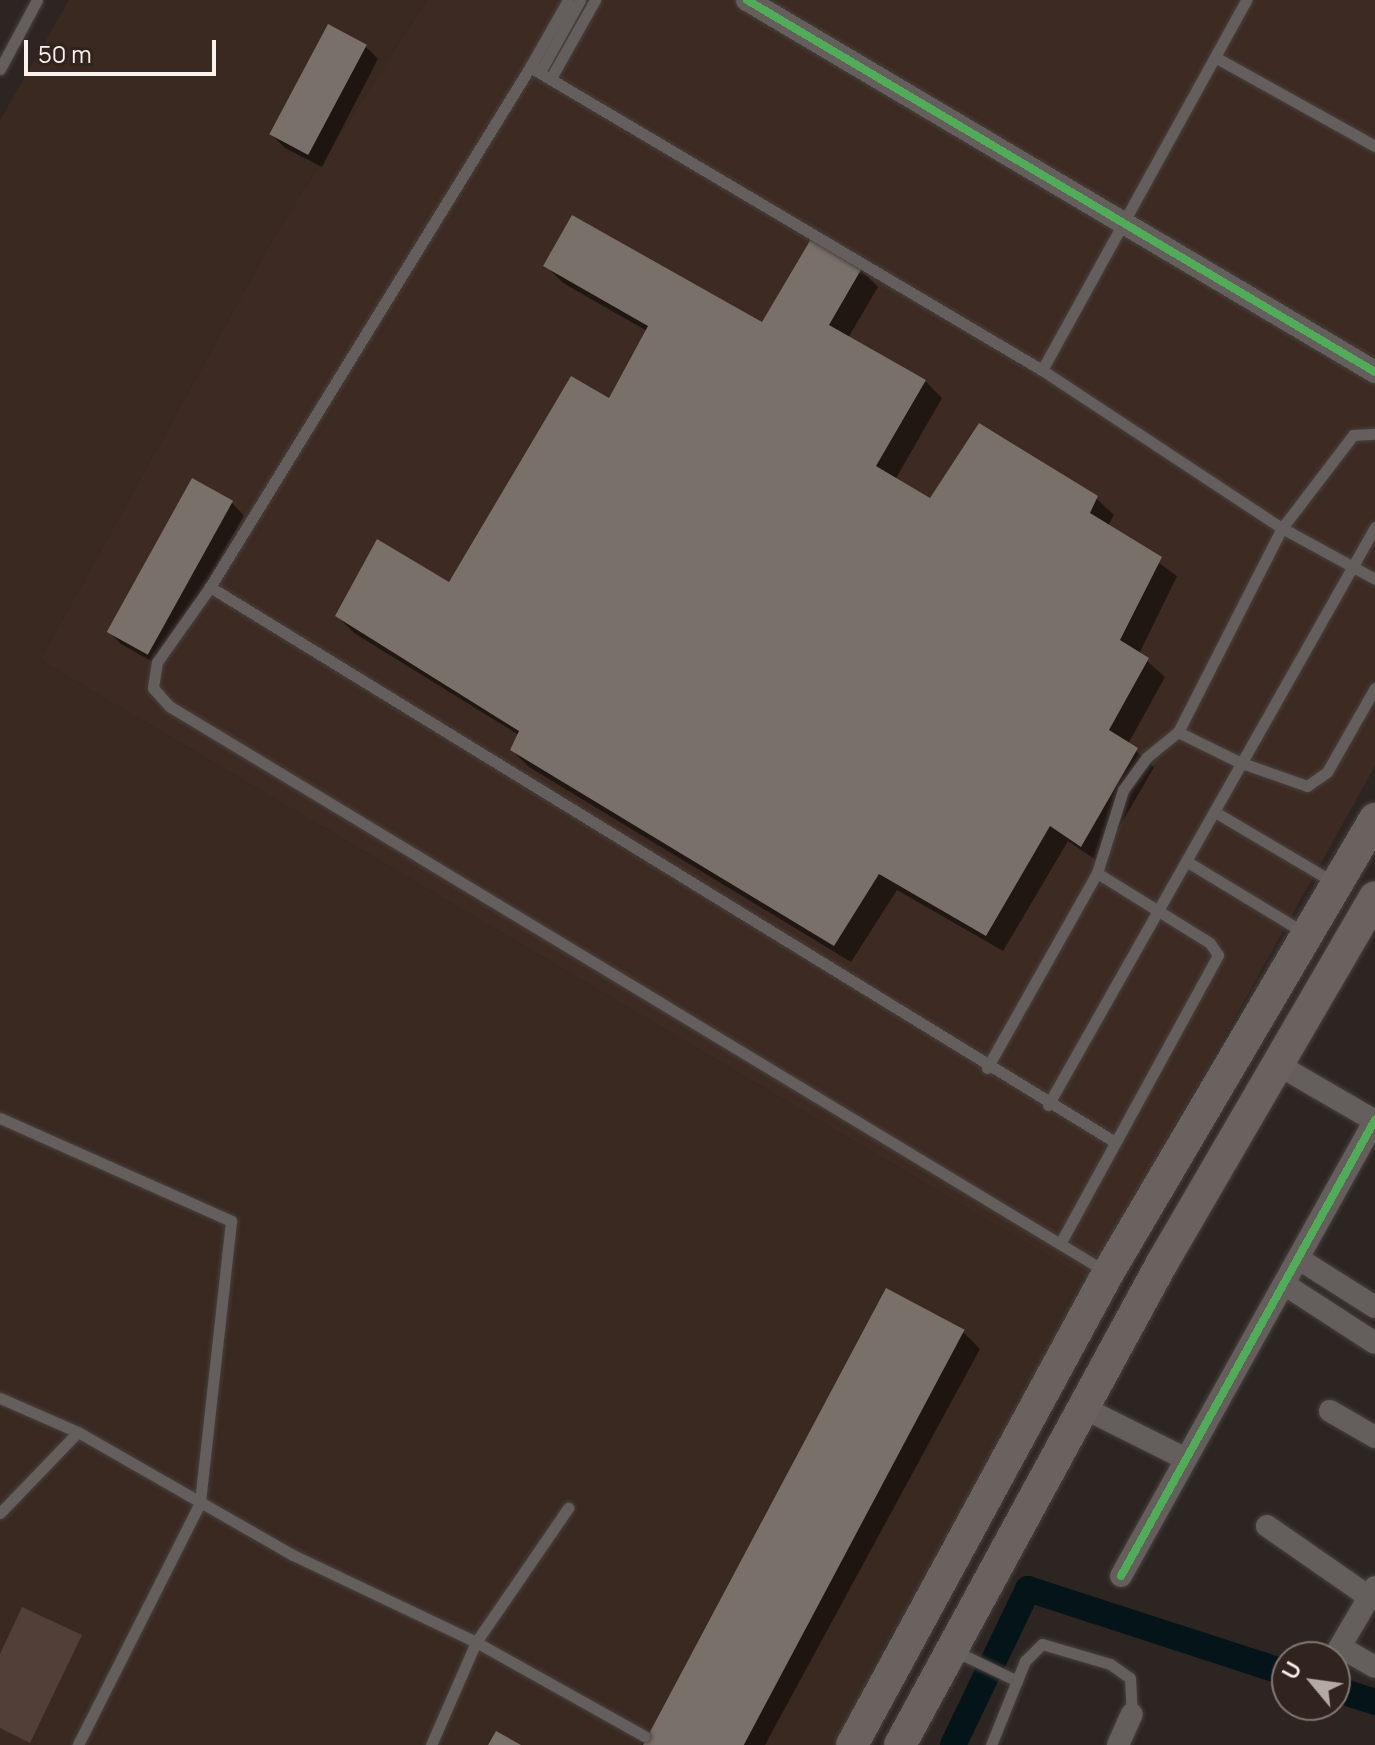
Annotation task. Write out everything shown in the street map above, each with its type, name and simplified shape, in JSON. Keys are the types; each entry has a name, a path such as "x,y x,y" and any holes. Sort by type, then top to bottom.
{"main road":[{"path":"852,1745 1108,1273 1375,819"},
{"path":"900,1745 961,1654 1016,1529 1086,1409 1162,1263 1277,1064 1373,907"},
{"path":"980,1510 1016,1529"}],"street":[{"path":"747,0 1122,224 1374,368"},
{"path":"1121,1576 1184,1458 1375,1121 1277,1064"},
{"path":"1299,1259 1375,1307"},
{"path":"1284,1284 1375,1343"},
{"path":"1086,1409 1184,1458"},
{"path":"1330,1411 1375,1437"},
{"path":"1267,1526 1372,1592 1343,1641"},
{"path":"1351,1658 1375,1667"},
{"path":"1118,1745 1132,1714"}],"lane":[{"path":"0,69 37,0"},
{"path":"540,72 568,0"},
{"path":"580,0 540,72 210,587 157,662 153,688 169,706 1108,1273"},
{"path":"540,72 595,0"},
{"path":"1042,370 1246,0"},
{"path":"1215,57 1375,146"},
{"path":"540,72 1042,370 1282,528 1375,579"},
{"path":"987,1068 1097,873 1123,790 1147,757 1178,732 1282,528 1353,435 1375,434"},
{"path":"1048,1105 1155,912 1215,812 1239,762 1375,527"},
{"path":"210,587 987,1068 1115,1142"},
{"path":"1178,732 1239,762 1307,786 1327,772 1375,688"},
{"path":"1215,812 1336,884"},
{"path":"1186,861 1306,935"},
{"path":"1061,1242 1218,955 1210,943 1155,912 1097,873"},
{"path":"0,1118 231,1221 200,1503 78,1745"},
{"path":"0,1398 78,1432 293,1555 476,1642 644,1736"},
{"path":"0,1513 78,1432"},
{"path":"431,1745 476,1642 568,1508"},
{"path":"991,1745 1017,1681 1033,1651 1042,1644 1061,1646 1110,1664 1130,1678 1132,1714"},
{"path":"961,1654 1017,1681"}],"shaded area":[{"path":"69,0 427,0 278,230 40,660 1089,1280 871,1671 839,1745 0,1745 0,120"},
{"path":"427,0 1375,0 1375,766 1089,1280 40,660 278,230"},
{"path":"22,1607 82,1635 30,1743 0,1728 0,1654"}],"building":[{"path":"328,24 367,45 308,155 269,134"},
{"path":"572,215 762,322 811,239 862,268 829,325 926,380 876,466 930,498 979,423 1098,496 1090,513 1162,557 1120,640 1149,658 1109,730 1138,748 1081,847 1050,826 986,936 879,874 834,946 510,750 519,731 335,616 377,539 449,582 571,376 609,398 648,326 543,266"},
{"path":"192,478 233,501 148,655 107,632"},
{"path":"886,1288 965,1330 744,1745 643,1745"},
{"path":"496,1731 521,1745 488,1745"}],"waterway":[{"path":"953,1745 1028,1589 1271,1668"},
{"path":"1351,1694 1375,1702"}],"cycle path":[{"path":"747,0 1375,372"},
{"path":"1121,1576 1375,1120"}]}
